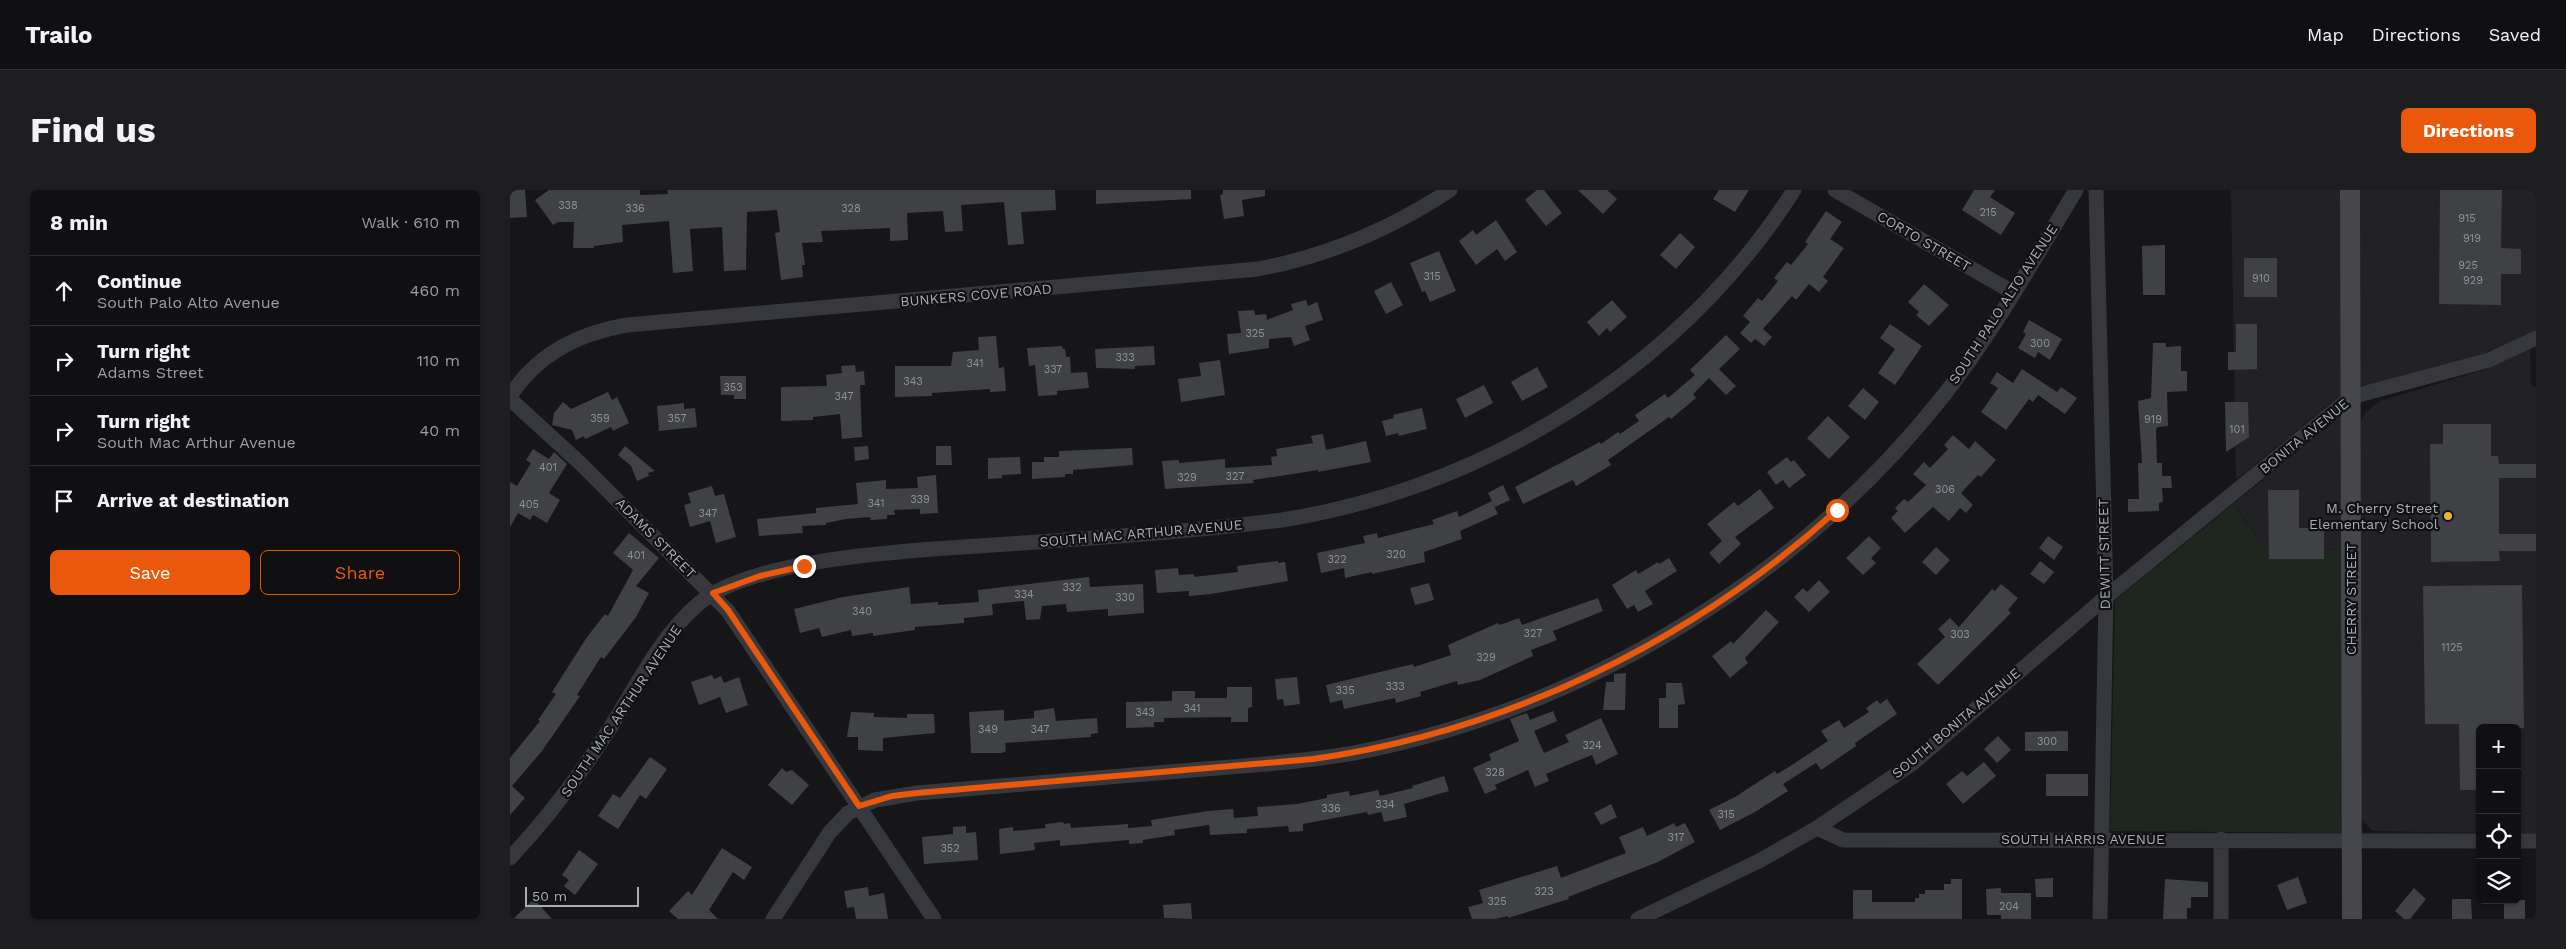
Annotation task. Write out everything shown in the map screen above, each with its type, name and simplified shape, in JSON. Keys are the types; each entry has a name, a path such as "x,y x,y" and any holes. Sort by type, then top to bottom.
{"street":[{"name":"BUNKERS COVE ROAD","path":"510,397 528,374 549,355 579,337 603,329 627,325 1258,269 1308,258 1353,242 1394,223 1450,190"},
{"name":"SOUTH MAC ARTHUR AVENUE","path":"510,858 573,784 680,624 695,607 713,593 760,576 837,560 894,553 1282,520 1335,511 1415,488 1449,474 1535,431 1583,403 1617,380 1659,345 1716,288 1752,248 1794,190"},
{"name":"CORTO STREET","path":"1835,190 2014,292"},
{"name":"SOUTH PALO ALTO AVENUE","path":"772,919 830,832 848,813 859,806 904,794 1270,764 1342,755 1465,724 1579,680 1654,642 1696,617 1760,574 1814,530 1881,466 1934,407 1967,363 2014,292 2076,190"},
{"name":"DEWITT STREET","path":"2096,190 2106,597 2100,919"},
{"name":"CHERRY STREET","path":"2350,190 2352,919"},
{"name":"BONITA AVENUE","path":"2106,597 2351,397 2488,360 2536,338"},
{"name":"ADAMS STREET","path":"510,397 580,462 728,610 934,919"},
{"name":"SOUTH BONITA AVENUE","path":"1638,919 1759,861 1817,828 1913,762 2106,597"},
{"name":"SOUTH HARRIS AVENUE","path":"1817,828 1843,840 2221,839 2476,841"},
{"path":"2221,839 2221,919"},
{"path":"2521,841 2536,841"}],"shaded area":[{"path":"2231,190 2341,190 2342,394 2236,480"},
{"path":"2359,190 2536,190 2536,330 2485,353 2360,387"},
{"name":"M. Cherry Street Elementary School","path":"2530,349 2531,386 2536,387 2536,833 2521,833 2521,724 2476,724 2476,833 2372,831 2361,818 2361,421 2366,412 2380,401 2487,369"},
{"path":"2342,415 2342,550 2265,548 2237,509 2237,501"},
{"path":"2237,501 2237,510 2265,548 2342,550 2343,833 2110,831 2115,600"}],"building":[{"path":"510,190 525,190 527,217 510,218"},
{"path":"549,190 640,190 640,195 668,194 667,190 1055,190 1056,210 1021,212 1024,244 1008,245 1004,202 961,205 963,231 945,232 943,211 907,213 908,240 890,241 890,228 821,231 823,242 802,243 805,265 802,265 803,277 781,280 775,233 780,232 777,210 747,212 746,270 724,271 722,227 690,229 693,271 673,273 669,221 622,225 623,242 594,246 594,248 573,248 574,222 558,222 553,225 535,200"},
{"path":"1096,190 1191,190 1191,199 1096,204"},
{"path":"1223,190 1265,190 1265,196 1242,200 1244,216 1224,219 1220,195 1223,194"},
{"path":"1537,190 1544,190 1562,213 1546,226 1525,200"},
{"path":"1578,190 1607,190 1617,199 1603,214"},
{"path":"1719,190 1749,190 1735,212 1713,199"},
{"path":"1974,190 1995,190 1990,197 2015,213 2001,235 1962,210"},
{"path":"2440,190 2502,190 2501,248 2521,249 2521,274 2501,274 2501,305 2439,304"},
{"path":"1826,211 1842,222 1830,239 1844,248 1823,277 1828,281 1819,292 1809,284 1796,300 1792,296 1763,329 1772,337 1764,346 1755,339 1751,343 1740,333 1750,322 1743,316 1758,298 1762,301 1778,281 1774,278 1787,262 1791,265 1808,244 1805,242"},
{"path":"1496,220 1517,252 1505,261 1497,249 1476,265 1459,241 1473,230 1476,235"},
{"path":"1680,233 1695,247 1676,269 1660,255"},
{"path":"2165,245 2165,295 2143,295 2142,246"},
{"path":"1439,251 1456,291 1430,302 1425,291 1422,292 1410,263"},
{"path":"2244,258 2277,258 2277,297 2244,297"},
{"path":"1391,282 1403,305 1386,314 1374,291"},
{"path":"1924,284 1949,305 1929,326 1916,315 1919,312 1908,302"},
{"path":"1306,300 1308,306 1317,302 1323,320 1305,326 1310,340 1294,346 1291,337 1269,339 1269,348 1229,354 1227,334 1241,333 1238,311 1254,310 1255,315 1266,314 1267,320 1293,310 1291,304"},
{"path":"1612,300 1627,317 1610,332 1607,328 1599,336 1587,322"},
{"path":"2029,320 2062,339 2050,360 2038,352 2035,358 2018,348 2026,334 2023,332"},
{"path":"1890,324 1922,346 1895,385 1878,373 1895,349 1880,338"},
{"path":"2236,324 2257,324 2257,369 2228,370 2228,352 2236,352"},
{"path":"1726,335 1740,349 1719,369 1736,386 1726,395 1709,378 1693,394 1696,398 1671,419 1669,417 1608,460 1611,465 1576,486 1573,480 1523,504 1515,487 1600,442 1601,444 1618,432 1620,434 1639,421 1635,415 1665,394 1668,398 1695,375 1690,370"},
{"path":"996,336 999,368 1004,367 1006,391 990,392 990,389 932,393 932,396 895,397 895,366 951,366 953,352 979,350 978,337"},
{"path":"2153,343 2166,343 2166,347 2181,346 2181,371 2187,371 2187,391 2167,392 2168,426 2156,429 2157,463 2162,463 2162,476 2171,476 2172,488 2162,488 2163,502 2159,503 2159,511 2128,512 2128,499 2139,499 2138,463 2142,463 2138,401 2151,398"},
{"path":"1062,346 1065,349 1066,357 1070,357 1071,373 1087,372 1089,388 1057,391 1057,395 1038,396 1035,365 1029,366 1027,348"},
{"path":"1154,346 1155,365 1135,366 1135,369 1096,368 1095,349"},
{"path":"1220,360 1225,395 1181,402 1178,379 1201,376 1199,363"},
{"path":"855,365 856,372 864,371 865,385 860,385 862,437 842,439 840,414 813,417 813,420 781,421 781,387 827,386 826,375 842,373 841,366"},
{"path":"1537,367 1548,387 1522,401 1511,382"},
{"path":"2022,369 2057,392 2061,387 2077,398 2065,414 2038,395 2033,402 2029,399 2006,430 1981,412 1998,388 1990,383 1997,372 2013,383"},
{"path":"720,376 746,376 746,399 734,399 734,395 721,395"},
{"path":"1484,385 1493,403 1465,418 1456,399"},
{"path":"1863,388 1879,402 1865,420 1848,406"},
{"path":"608,392 612,400 617,397 629,423 613,431 611,427 585,439 584,436 576,440 572,430 552,425 554,413 563,402 571,409"},
{"path":"2225,402 2248,402 2249,437 2226,452"},
{"path":"684,403 684,409 695,408 697,427 659,431 657,406"},
{"path":"1422,408 1427,429 1399,436 1398,433 1386,436 1382,421 1394,418 1393,415"},
{"path":"1828,416 1850,437 1829,459 1807,438"},
{"path":"2443,424 2491,424 2491,456 2498,456 2499,464 2536,464 2536,478 2499,478 2499,534 2536,534 2536,551 2499,551 2500,561 2431,562 2430,444 2443,444"},
{"path":"1323,434 1326,450 1366,441 1371,462 1318,472 1318,470 1253,480 1254,483 1165,489 1162,461 1179,460 1179,463 1225,459 1225,468 1272,465 1271,457 1277,456 1276,449 1313,443 1311,436"},
{"path":"1953,435 1969,449 1975,441 1996,460 1981,477 1978,475 1961,493 1973,505 1966,513 1960,508 1949,521 1933,507 1905,533 1891,518 1898,511 1895,508 1904,499 1908,502 1926,485 1913,474 1924,462 1930,468 1948,449 1944,445"},
{"path":"625,446 655,471 648,473 649,476 637,481 631,466 618,455"},
{"path":"868,446 869,459 855,461 854,447"},
{"path":"936,446 951,446 952,465 936,465"},
{"path":"1132,448 1133,465 1073,470 1073,474 1065,474 1065,477 1032,479 1032,462 1044,462 1044,457 1059,457 1059,451"},
{"path":"533,449 549,459 554,452 567,464 549,493 560,500 547,523 533,515 530,520 518,513 510,527 510,482 517,486 531,463 526,460"},
{"path":"1020,457 1021,474 1002,475 1002,478 988,479 988,458"},
{"path":"1787,457 1791,462 1794,460 1806,475 1789,488 1783,480 1776,485 1767,472"},
{"path":"936,475 938,513 920,514 920,509 894,510 895,515 887,515 887,519 871,520 870,517 846,519 826,523 826,525 802,526 803,533 759,536 757,519 816,513 816,508 858,504 856,483 886,480 886,489 918,488 917,477"},
{"path":"1503,485 1510,500 1495,507 1493,504 1498,514 1460,531 1462,539 1424,552 1425,562 1345,578 1344,568 1321,573 1317,553 1365,543 1363,536 1377,533 1378,538 1434,524 1432,520 1457,511 1459,517 1492,501 1488,493"},
{"path":"712,486 715,496 724,494 736,537 716,543 710,521 690,527 684,505 691,503 688,493"},
{"path":"1760,489 1774,508 1735,537 1741,544 1719,564 1709,553 1722,541 1707,524 1734,502 1738,506"},
{"path":"2268,490 2299,490 2299,528 2324,528 2324,559 2269,559"},
{"path":"629,533 659,558 636,586 649,593 636,617 604,659 601,657 577,695 580,696 542,751 512,786 525,798 510,815 510,758 540,721 538,720 556,694 552,692 587,637 605,614 608,616 633,570 613,553"},
{"path":"1869,536 1881,548 1871,558 1876,563 1863,575 1846,558"},
{"path":"2048,536 2063,547 2054,560 2039,548"},
{"path":"1936,547 1950,560 1936,575 1922,562"},
{"path":"1669,558 1677,571 1645,591 1653,604 1638,612 1634,605 1627,609 1612,585 1636,570 1638,574"},
{"path":"1278,561 1278,563 1285,562 1288,581 1211,594 1189,596 1189,591 1157,593 1155,570 1178,568 1179,575 1194,574 1194,577 1238,572 1237,566"},
{"path":"2040,561 2054,572 2044,584 2030,574"},
{"path":"1089,577 1090,587 1143,584 1144,613 1108,616 1108,609 1067,612 1066,604 1042,606 1040,619 1026,620 1024,601 992,604 993,615 964,618 964,623 915,627 915,630 873,636 873,633 852,636 851,630 822,637 819,628 800,633 794,609 843,597 909,587 911,604 938,602 938,605 979,602 978,590"},
{"path":"1819,580 1830,592 1809,612 1794,597 1803,588 1807,592"},
{"path":"1429,583 1434,600 1415,605 1410,588"},
{"path":"2001,584 2018,598 2008,610 2011,613 1938,685 1917,664 1945,637 1938,629 1950,618 1959,627 1992,589 1995,591"},
{"path":"2522,585 2524,728 2521,728 2521,724 2476,724 2476,790 2460,790 2459,724 2425,724 2423,586"},
{"path":"1598,598 1603,611 1553,631 1557,640 1531,650 1533,656 1480,680 1458,685 1457,681 1420,692 1421,696 1396,703 1395,698 1344,709 1342,700 1330,703 1326,685 1413,664 1414,667 1451,655 1448,645 1498,623 1500,625 1519,618 1522,625"},
{"path":"1766,610 1779,622 1745,658 1748,663 1730,678 1712,656 1731,641 1733,644"},
{"path":"1626,673 1625,710 1603,710 1606,682 1614,682 1614,674"},
{"path":"712,675 714,679 721,676 724,683 739,677 748,705 726,713 720,697 699,705 691,682"},
{"path":"1297,677 1300,704 1284,706 1283,699 1277,700 1275,679"},
{"path":"1666,683 1682,683 1685,704 1678,705 1678,728 1659,728 1659,698 1666,698"},
{"path":"1227,687 1252,687 1252,707 1248,708 1248,722 1231,722 1231,717 1164,718 1164,722 1154,722 1154,727 1126,728 1126,702 1172,701 1172,691 1195,691 1195,698 1227,698"},
{"path":"1887,699 1897,714 1855,743 1856,746 1821,770 1816,763 1783,784 1788,791 1755,812 1720,830 1709,810 1735,797 1775,771 1777,774 1828,741 1821,731 1839,720 1844,728 1869,712 1866,708 1877,700 1880,704"},
{"path":"1054,708 1056,721 1097,718 1098,733 1091,734 1091,737 1005,743 1006,751 1002,753 971,753 969,712 1004,710 1004,721 1034,718 1034,711"},
{"path":"1553,711 1557,721 1534,731 1544,753 1569,742 1565,735 1601,718 1618,754 1596,765 1592,755 1546,774 1549,781 1535,787 1528,770 1495,785 1497,789 1485,794 1473,768 1491,760 1489,754 1519,741 1510,719 1527,713 1530,720"},
{"path":"851,712 874,713 874,717 907,718 907,714 934,714 935,733 883,738 883,751 858,750 858,737 847,737"},
{"path":"2068,731 2068,751 2025,751 2025,732"},
{"path":"1998,736 2011,750 1997,763 1984,749"},
{"path":"650,757 667,769 646,799 640,795 618,829 598,816 613,794 620,798"},
{"path":"1984,762 1996,776 1963,804 1946,784 1962,771 1967,776"},
{"path":"782,768 786,772 792,770 809,785 792,805 768,785"},
{"path":"2046,774 2088,774 2088,796 2046,796"},
{"path":"1444,776 1449,791 1404,804 1407,817 1384,822 1381,812 1368,815 1367,812 1303,824 1303,831 1289,832 1288,826 1247,829 1247,833 1210,835 1209,825 1174,830 1175,835 1143,840 1143,843 1129,844 1129,840 1060,846 1060,840 1034,843 1035,850 1000,854 999,829 1013,827 1013,831 1046,828 1045,824 1063,822 1064,824 1070,823 1071,828 1128,824 1128,828 1152,826 1151,820 1233,809 1234,818 1258,816 1257,807 1297,804 1349,791 1350,796 1378,790 1380,796 1413,788 1412,786"},
{"path":"1611,804 1617,817 1601,825 1594,813"},
{"path":"1674,823 1676,827 1685,823 1695,842 1658,862 1568,897 1569,899 1508,918 1508,916 1496,919 1472,919 1468,907 1483,903 1479,890 1557,866 1561,878 1626,853 1619,837 1643,827 1647,836"},
{"path":"966,826 966,833 976,832 978,860 924,864 922,837 953,834 953,827"},
{"path":"722,848 752,867 744,880 733,872 709,910 718,919 678,919 669,911 688,891 692,895"},
{"path":"579,850 598,864 575,895 564,886 569,880 562,875"},
{"path":"2298,877 2307,903 2287,910 2277,885"},
{"path":"2053,878 2053,897 2036,897 2035,879"},
{"path":"1951,879 1962,879 1962,919 1853,919 1853,890 1872,890 1872,902 1915,902 1915,898 1919,898 1919,894 1925,894 1925,890 1944,890 1944,884 1951,884"},
{"path":"2165,879 2208,882 2208,897 2191,897 2191,908 2187,908 2187,919 2163,919"},
{"path":"868,887 869,896 884,893 888,919 856,919 854,907 847,908 844,891"},
{"path":"2001,888 2001,893 2031,893 2031,919 2001,919 2001,915 1987,915 1986,889"},
{"path":"2414,888 2426,899 2410,919 2404,919 2395,911"},
{"path":"534,899 552,919 513,919"},
{"path":"2452,899 2471,899 2472,919 2452,919"},
{"path":"2521,900 2525,900 2525,919 2504,919 2504,904 2521,904"},
{"path":"1191,903 1192,919 1164,918 1163,905"}],"place":[{"name":"M. Cherry Street Elementary School","path":"2448,516"}],"route":[{"path":"804,566 732,584 713,593 728,610 859,806 892,796 917,793 1313,759 1368,750 1439,732 1544,695 1588,676 1654,642 1718,603 1760,574 1837,510"}]}
